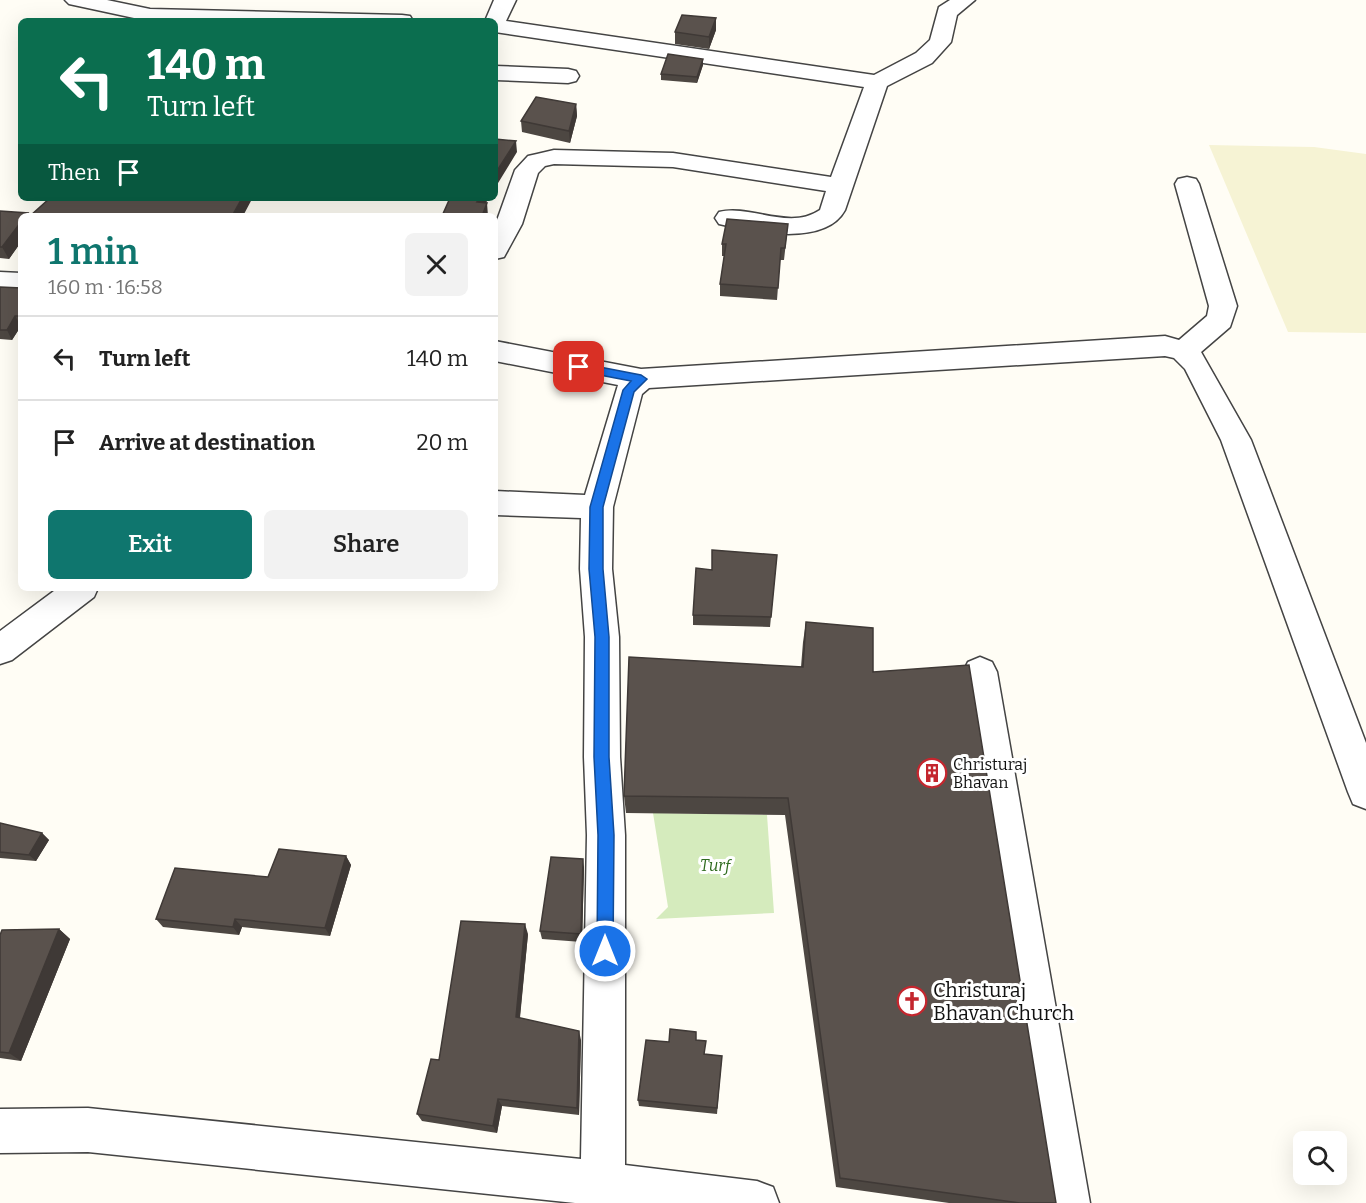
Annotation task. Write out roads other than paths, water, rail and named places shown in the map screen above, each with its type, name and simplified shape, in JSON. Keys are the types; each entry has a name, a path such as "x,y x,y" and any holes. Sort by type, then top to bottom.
{"street":[{"path":"76,0 153,8 345,18"},
{"path":"498,18 505,0"},
{"path":"498,24 877,82 924,58 940,42 947,12 964,0"},
{"path":"498,73 568,76"},
{"path":"728,218 801,226 819,224 830,215 877,82"},
{"path":"498,245 509,224 527,170 537,161 554,157 673,160 840,186"},
{"path":"1184,351 1221,320 1223,306 1187,184"},
{"path":"0,281 18,282"},
{"path":"498,352 641,379 1165,346 1184,351 1196,364 1236,440 1366,792"},
{"path":"603,1184 606,835 602,757 602,637 596,569 597,507 629,390 641,379"},
{"path":"498,502 597,507"},
{"path":"0,650 78,591"},
{"path":"980,672 1068,1203"},
{"path":"0,1131 88,1130 603,1184 757,1203"}],"place":[{"name":"Christuraj Bhavan","path":"932,773"},
{"name":"Christuraj Bhavan Church","path":"912,1001"}],"park label":[{"name":"Turf","path":"715,865"}]}
